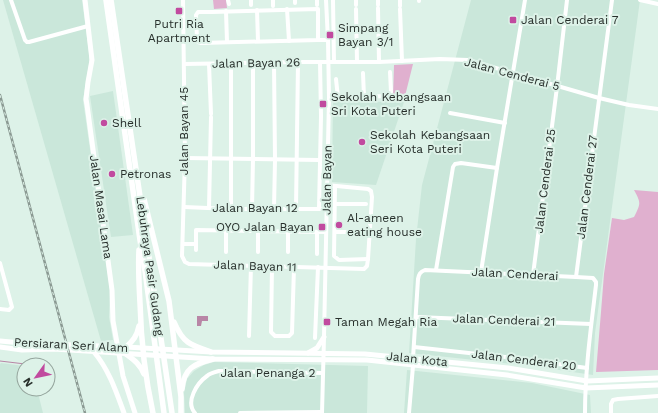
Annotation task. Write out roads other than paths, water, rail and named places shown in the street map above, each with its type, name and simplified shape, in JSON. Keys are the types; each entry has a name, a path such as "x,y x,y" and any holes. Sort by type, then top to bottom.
{"highway":[{"name":"Lebuhraya Pasir Gudang","path":"106,0 164,413"},
{"name":"Lebuhraya Pasir Gudang","path":"111,0 172,413"},
{"path":"138,182 144,198 172,318 181,396 181,413"},
{"path":"140,240 138,262 140,317 147,382 153,413"},
{"path":"126,347 133,342 136,337 140,317"},
{"path":"172,318 181,336 185,340 197,347 211,352"},
{"path":"126,354 138,363 143,370 147,382"},
{"path":"181,396 183,382 188,371 200,362 213,359"}],"main road":[{"name":"Jalan Masai Lama","path":"85,0 92,60 86,99 112,290 113,321 123,376 135,413"},
{"path":"307,353 317,348 324,337"},
{"name":"Persiaran Seri Alam","path":"0,341 94,352 176,357"},
{"name":"Persiaran Seri Alam","path":"0,347 22,350 54,347 126,347 175,350"},
{"name":"Jalan Kota","path":"175,350 211,352 365,354 508,368 587,381 658,378"},
{"path":"94,352 107,370 124,413"},
{"name":"Jalan Kota","path":"176,357 323,361 367,360 507,375 586,388 658,385"}],"street":[{"path":"11,0 24,40 27,42 88,26"},
{"name":"Jalan Bayan 45","path":"183,0 185,158 182,256 185,262"},
{"path":"251,0 251,5"},
{"path":"273,0 273,6"},
{"name":"Jalan Bayan","path":"322,413 329,98 326,0"},
{"path":"333,0 334,62"},
{"path":"356,0 357,62"},
{"path":"378,0 379,62"},
{"path":"400,0 402,61"},
{"path":"481,272 525,0"},
{"name":"Jalan Cenderai 25","path":"533,275 567,0"},
{"name":"Jalan Cenderai 27","path":"576,277 612,0"},
{"path":"640,0 658,4"},
{"path":"287,9 289,41"},
{"path":"318,40 318,9 197,13 198,42 201,43 328,40"},
{"path":"257,10 258,42"},
{"path":"226,11 227,42"},
{"path":"183,25 197,24"},
{"name":"Jalan Cenderai 5","path":"328,62 379,62 440,59 468,60 599,98 629,105 658,109"},
{"path":"274,62 274,209"},
{"path":"296,208 298,62"},
{"path":"318,209 321,116 320,62"},
{"name":"Jalan Bayan 26","path":"184,64 328,62"},
{"path":"231,63 231,209"},
{"path":"252,209 253,63"},
{"path":"209,64 211,116 209,208"},
{"path":"329,98 386,97 391,92 390,72"},
{"path":"363,73 364,97"},
{"path":"336,79 338,98"},
{"path":"450,113 505,123"},
{"path":"185,158 319,160"},
{"path":"436,270 452,170 455,164 461,163 497,168"},
{"path":"326,185 368,189 371,191 372,197 368,259 339,260 335,257 335,186"},
{"path":"335,204 366,204"},
{"name":"Jalan Bayan 12","path":"184,207 231,209 326,209"},
{"path":"196,250 196,230 326,232"},
{"path":"226,230 226,252"},
{"path":"258,231 258,252"},
{"path":"288,231 288,252"},
{"path":"317,232 317,254"},
{"path":"335,232 370,232"},
{"path":"183,244 196,244"},
{"name":"Jalan Bayan 11","path":"185,262 189,264 364,269 367,266 368,259"},
{"path":"0,263 12,307 9,310 0,309"},
{"path":"250,265 250,336"},
{"path":"272,266 271,332 275,336 289,336 292,333 294,267"},
{"path":"315,338 318,268"},
{"name":"Jalan Cenderai","path":"413,358 418,279 419,274 422,271 436,270 590,278 596,282 587,368 585,413"},
{"name":"Jalan Cenderai 21","path":"416,317 591,324"},
{"name":"Jalan Cenderai 20","path":"414,347 587,368"},
{"path":"409,413 413,366"},
{"name":"Jalan Penanga 2","path":"194,412 192,400 194,391 200,382 208,375 219,371 323,373"},
{"path":"611,413 611,404 613,400 658,396"},
{"path":"240,413 322,413"}],"waterway":[{"path":"0,361 16,363"}],"railway":[{"path":"0,95 85,413"}],"place":[{"name":"Putri Ria Apartment","path":"179,11"},
{"name":"Jalan Cenderai 7","path":"513,20"},
{"name":"Simpang Bayan 3/1","path":"330,35"},
{"name":"Sekolah Kebangsaan Sri Kota Puteri","path":"323,104"},
{"name":"Shell","path":"104,123"},
{"name":"Sekolah Kebangsaan Seri Kota Puteri","path":"362,142"},
{"name":"Petronas","path":"112,174"},
{"name":"Al-ameen eating house","path":"339,225"},
{"name":"OYO Jalan Bayan","path":"322,227"},
{"name":"Taman Megah Ria","path":"327,322"}]}
